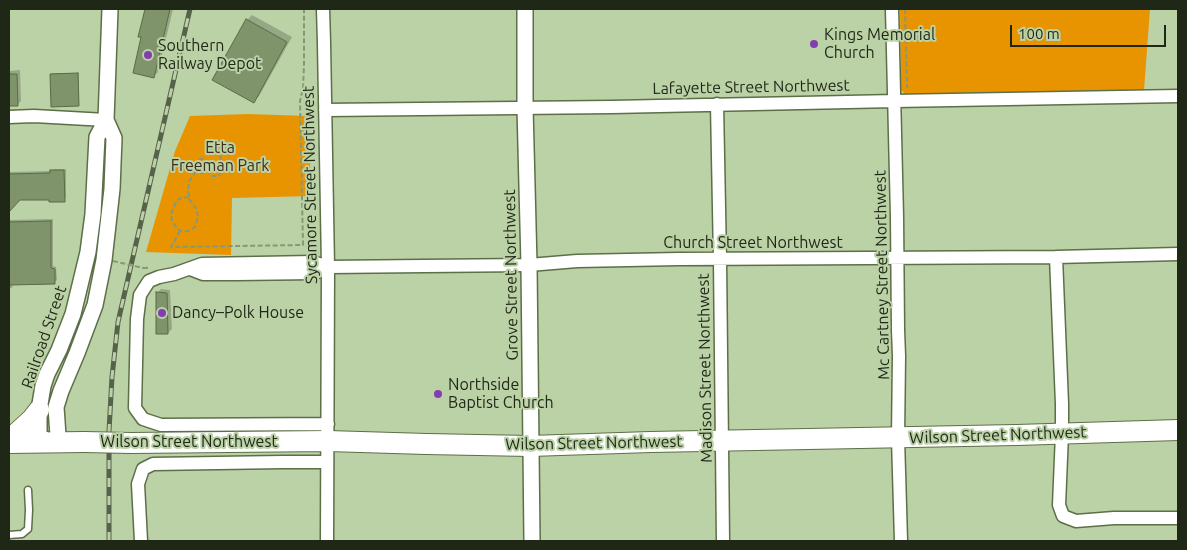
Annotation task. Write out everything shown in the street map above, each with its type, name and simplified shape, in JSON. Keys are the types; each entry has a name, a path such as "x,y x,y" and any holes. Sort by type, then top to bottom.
{"highway":[{"path":"9,441 39,410"},
{"name":"Wilson Street Northwest","path":"9,441 131,443 328,433 426,444 530,446 1178,430"}],"street":[{"path":"50,442 58,436 56,407 58,399 95,305 104,260 112,189 114,138 106,120 110,9"},
{"name":"Sycamore Street Northwest","path":"323,9 328,267 327,541"},
{"name":"Grove Street Northwest","path":"524,9 532,541"},
{"name":"Mc Cartney Street Northwest","path":"892,9 900,376 898,438 901,541"},
{"name":"Lafayette Street Northwest","path":"325,110 612,107 1178,96"},
{"name":"Madison Street Northwest","path":"717,104 723,541"},
{"path":"9,117 34,116 106,120"},
{"name":"Railroad Street","path":"50,442 39,436 39,410 48,374 73,314 88,252 93,214 97,138 106,120"},
{"name":"Church Street Northwest","path":"328,433 161,425 143,419 135,408 137,320 140,295 149,281 202,264 313,262 328,267 529,265 576,261 1056,257 1178,254"},
{"path":"1056,257 1062,404 1059,505 1063,516 1076,521 1114,518 1178,518"},
{"path":"141,541 138,484 143,468 153,464 327,462"}],"lane":[{"path":"9,535 22,534 28,529 30,510 28,490"}],"path":[{"path":"180,231 171,247 303,245 300,101 303,88 304,9"},
{"path":"905,9 907,88"},
{"path":"189,197 177,200 171,214 172,221 180,231 188,231 195,227 198,217 197,210 189,197 188,189 190,180 197,170 195,167 196,163 201,159 205,160 208,163 207,170 212,176 220,176 222,165 219,151 211,152 210,149"},
{"path":"222,165 230,166 231,170"},
{"path":"197,170 202,172 207,170"},
{"path":"113,261 143,268"}],"green space":[{"path":"900,9 1150,9 1144,90 905,94 901,90"},
{"name":"Etta Freeman Park","path":"248,114 309,116 311,196 232,198 231,255 146,252 175,151 190,116"}],"building":[{"name":"Southern Railway Depot","path":"145,9 170,9 154,78 133,73 141,37 138,37"},
{"path":"246,19 287,42 254,103 212,80"},
{"path":"78,73 79,106 51,107 50,74"},
{"path":"9,74 17,74 18,106 9,106"},
{"path":"50,170 64,170 65,202 20,200 9,212 9,174 50,173"},
{"path":"51,221 51,268 55,269 55,284 9,285 9,222"},
{"name":"Dancy–Polk House","path":"156,292 167,293 168,334 156,334"}],"railway":[{"path":"109,541 109,431 118,322 190,9"}],"place":[{"name":"Kings Memorial Church","path":"814,44"},
{"name":"Southern Railway Depot","path":"148,55"},
{"name":"Dancy–Polk House","path":"162,313"},
{"name":"Northside Baptist Church","path":"438,394"}]}
